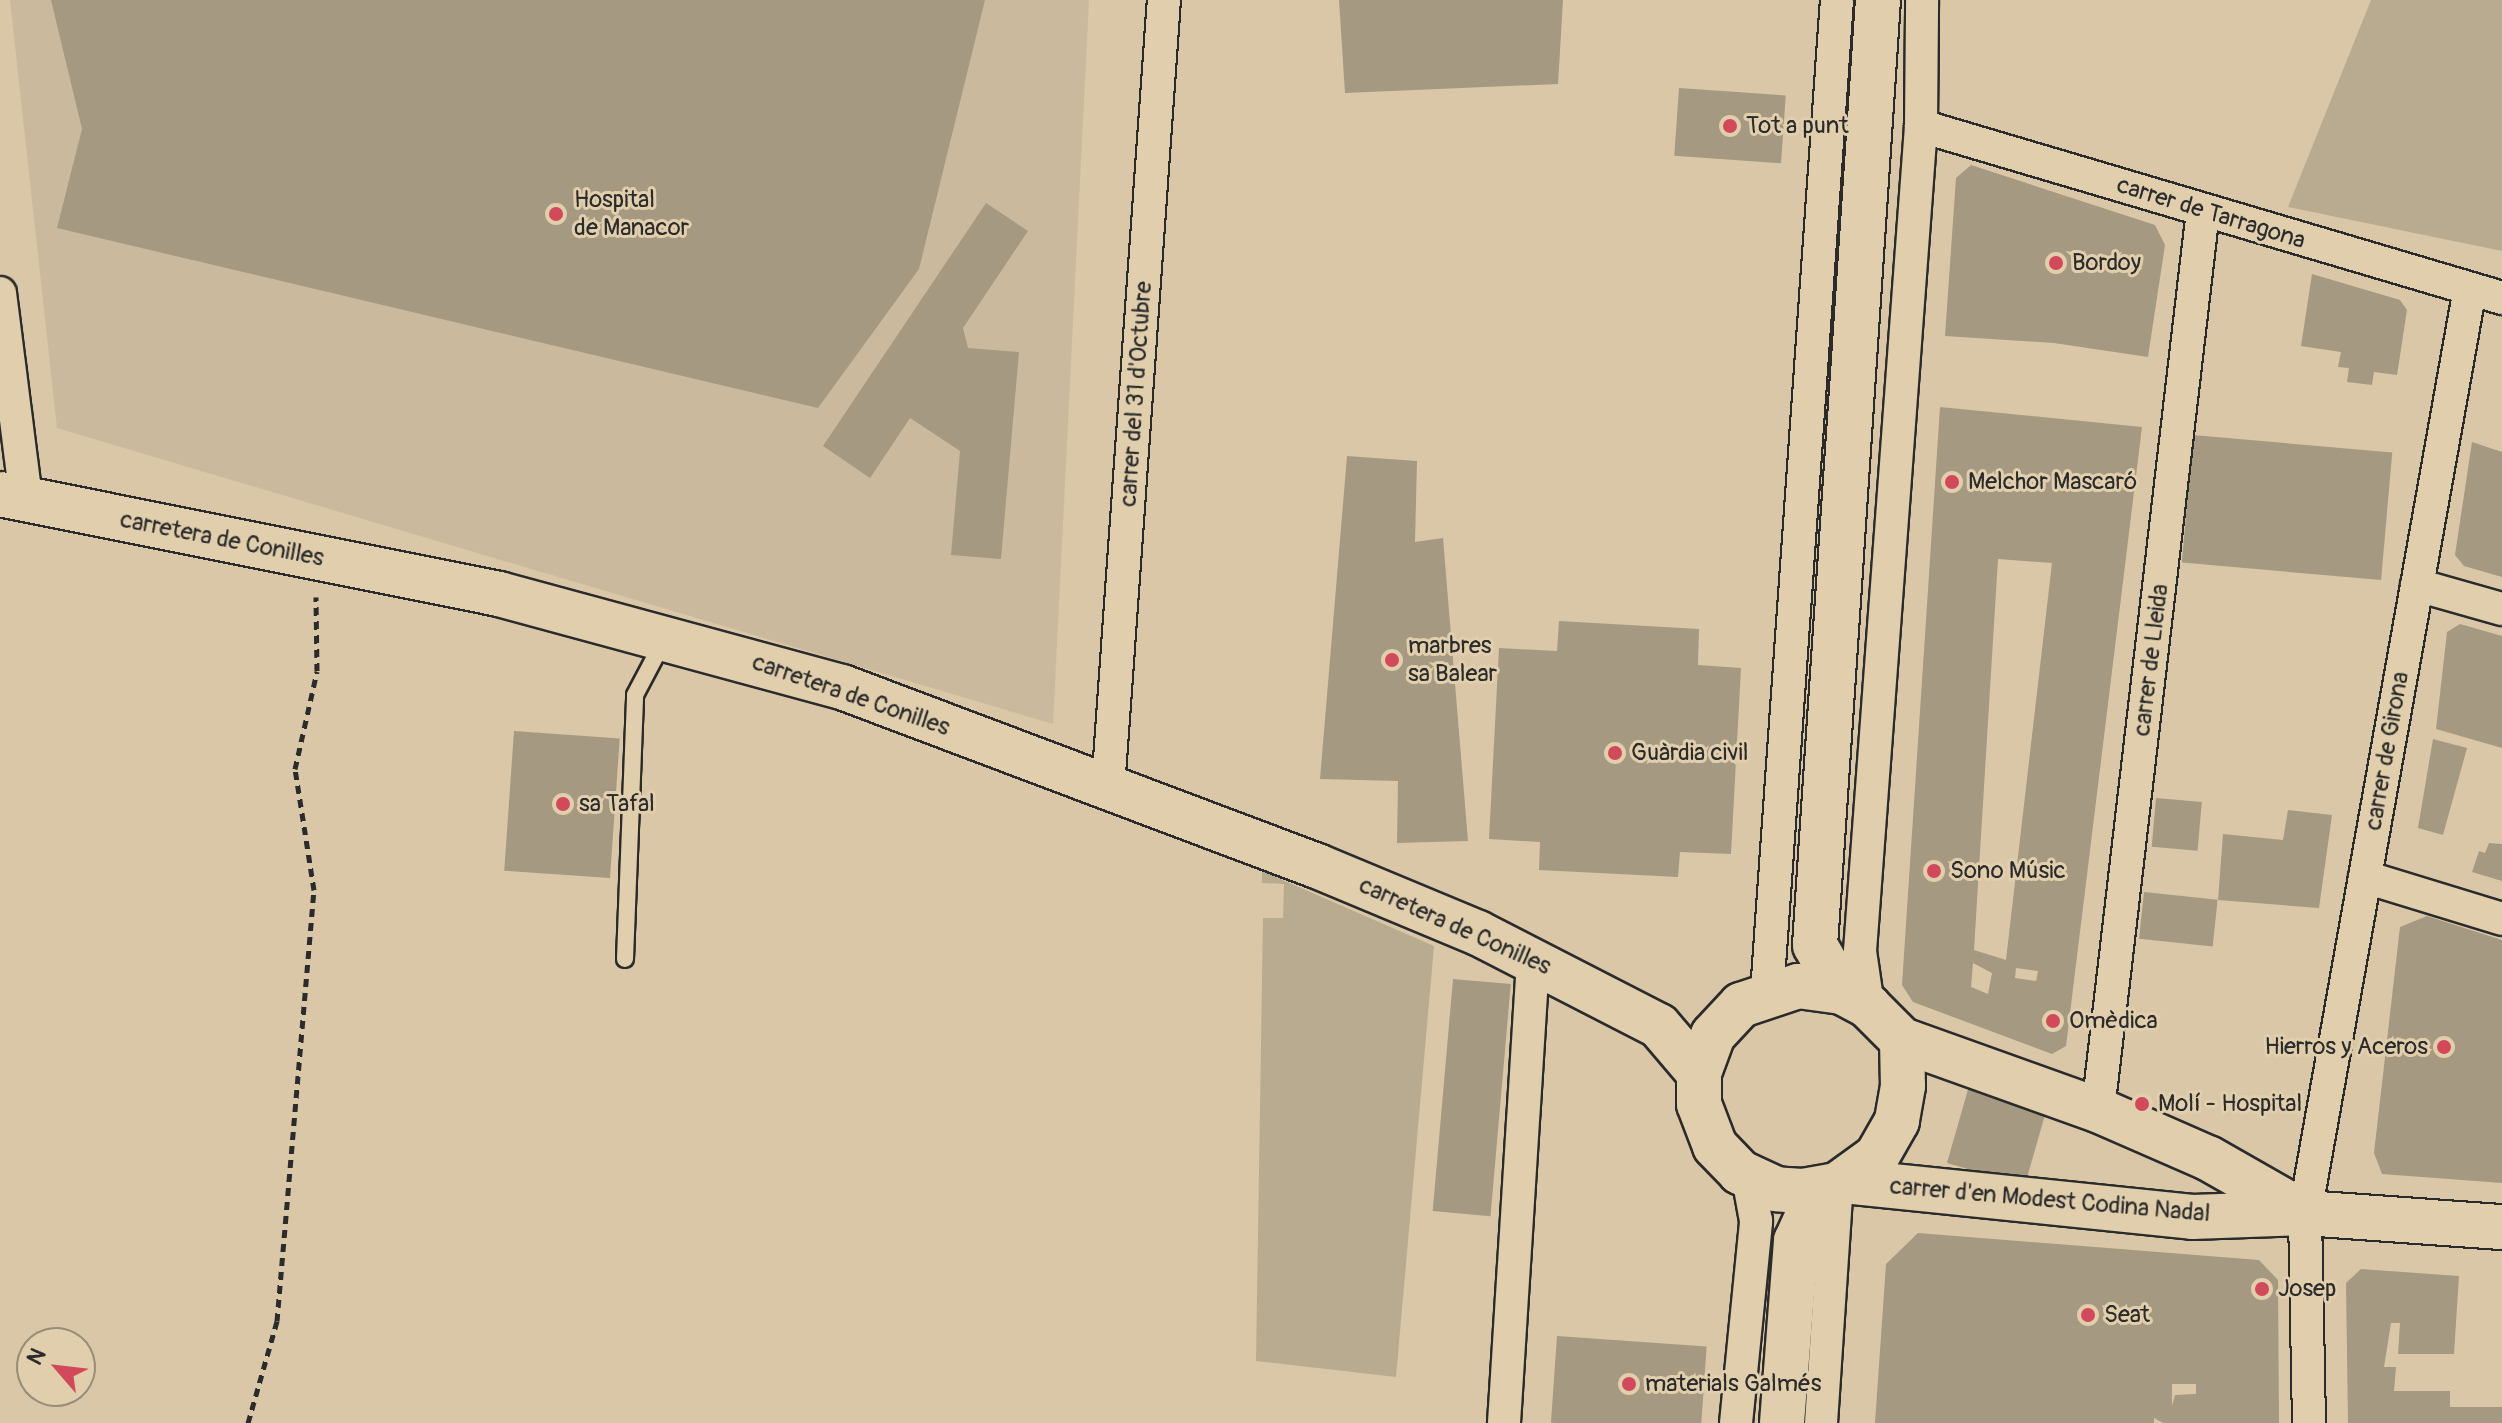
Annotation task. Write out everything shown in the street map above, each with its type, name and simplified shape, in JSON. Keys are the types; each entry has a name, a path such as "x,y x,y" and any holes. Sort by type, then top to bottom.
{"main road":[{"path":"1815,945 1764,995 1713,1035 1699,1073 1699,1104 1715,1146 1805,1184 1877,1156 1897,1121 1902,1040 1855,999 1815,945 1878,0"},
{"name":"carretera de Conilles","path":"13,496 499,594 666,636 842,687 1317,866 1533,958 1659,1026"},
{"path":"1699,1073 1659,1026 1764,995 1855,999"},
{"name":"carrer d'en Modest Codina Nadal","path":"1902,1040 2098,1110 2208,1158 2305,1213"},
{"path":"2192,1217 2214,1193 2208,1158"},
{"path":"1782,1423 1796,1241 1805,1184"},
{"name":"carrer d'en Modest Codina Nadal","path":"1805,1184 2192,1217 2305,1213 2502,1227"}],"street":[{"name":"carrer del 31 d'Octubre","path":"1108,788 1164,0"},
{"path":"1764,995 1837,0"},
{"path":"1855,999 1921,126 1922,0"},
{"name":"carrer de Tarragona","path":"1921,126 2502,298"},
{"name":"carrer de Lleida","path":"2098,1110 2203,211"},
{"name":"carrer de Girona","path":"2309,1423 2305,1213 2470,289"},
{"path":"0,293 13,496"},
{"path":"2417,585 2502,609"},
{"path":"2365,877 2502,919"},
{"path":"1504,1423 1533,958"},
{"path":"1736,1423 1756,1221 1805,1184"},
{"path":"1805,1184 1821,1423"}],"lane":[{"path":"625,959 635,695 666,636"}],"path":[{"path":"248,1423 277,1321 314,890 295,769 317,671 315,558"}],"shaded area":[{"name":"Hospital de Manacor","path":"10,0 1089,0 1053,724 57,428"},
{"path":"2371,0 2502,0 2502,251 2288,207"},
{"path":"1262,871 1434,946 1396,1377 1256,1361 1263,918 1283,918 1284,884 1262,883"}],"building":[{"path":"51,0 985,0 919,269 818,408 57,228 82,129"},
{"path":"1339,0 1563,0 1558,84 1345,93"},
{"name":"Tot a punt","path":"1679,88 1786,95 1781,163 1674,156"},
{"name":"Bordoy","path":"1971,165 2155,225 2165,245 2148,357 2054,343 1945,336 1956,178"},
{"path":"986,203 1028,231 963,328 968,348 1019,352 1001,559 951,555 960,451 910,418 870,478 823,446"},
{"path":"2312,274 2400,300 2407,310 2397,375 2374,372 2372,385 2347,382 2349,368 2338,367 2341,352 2301,346"},
{"path":"1940,407 2142,427 2066,1046 2052,1054 1913,1002 1902,985","holes":["1998,559 2052,563 2006,960 1974,950","1973,963 1992,973 1988,994 1971,987","2016,968 2038,971 2036,981 2015,978"]},
{"path":"2193,435 2392,452 2381,580 2182,563"},
{"path":"2472,442 2502,452 2502,577 2464,566 2455,555"},
{"name":"marbres sa Balear","path":"1347,456 1417,461 1415,542 1443,538 1468,841 1397,843 1398,781 1320,779"},
{"name":"Guàrdia civil","path":"1559,621 1699,629 1698,665 1741,668 1731,854 1680,852 1678,877 1539,870 1540,842 1489,839 1499,648 1557,651"},
{"path":"2460,624 2502,636 2502,748 2436,729 2447,632"},
{"name":"sa Tafal","path":"514,731 620,738 610,878 504,871"},
{"path":"2433,739 2467,748 2443,835 2418,828"},
{"path":"2156,798 2202,802 2198,851 2152,847"},
{"path":"2288,810 2332,815 2319,908 2218,900 2223,834 2283,840"},
{"path":"2489,843 2502,844 2502,881 2472,872 2479,851 2485,853"},
{"path":"2144,892 2218,900 2213,946 2139,939"},
{"name":"Hierros y Aceros","path":"2427,916 2502,940 2502,1183 2382,1174 2374,1153 2400,927"},
{"path":"1453,979 1511,984 1490,1216 1433,1211"},
{"path":"1969,1086 2047,1108 2025,1185 1947,1163"},
{"path":"1918,1233 2259,1260 2278,1280 2279,1423 2163,1423 2154,1418 2154,1423 1875,1423 1886,1264","holes":["2172,1384 2196,1384 2196,1394 2175,1395 2172,1406"]},
{"path":"2361,1269 2459,1276 2454,1354 2398,1354 2400,1323 2391,1323 2384,1367 2396,1367 2394,1391 2450,1391 2450,1407 2502,1407 2502,1423 2348,1423 2346,1283"},
{"name":"materials Galmés","path":"1557,1336 1707,1346 1701,1423 1551,1423"}],"place":[{"name":"Tot a punt","path":"1730,126"},
{"name":"Hospital de Manacor","path":"556,214"},
{"name":"Bordoy","path":"2056,263"},
{"name":"Melchor Mascaró","path":"1952,482"},
{"name":"marbres sa Balear","path":"1392,660"},
{"name":"Guàrdia civil","path":"1615,753"},
{"name":"sa Tafal","path":"563,804"},
{"name":"Sono Músic","path":"1934,871"},
{"name":"Omèdica","path":"2053,1021"},
{"name":"Hierros y Aceros","path":"2444,1047"},
{"name":"Molí - Hospital","path":"2142,1104"},
{"name":"Josep","path":"2262,1289"},
{"name":"Seat","path":"2088,1315"},
{"name":"materials Galmés","path":"1629,1384"}]}
